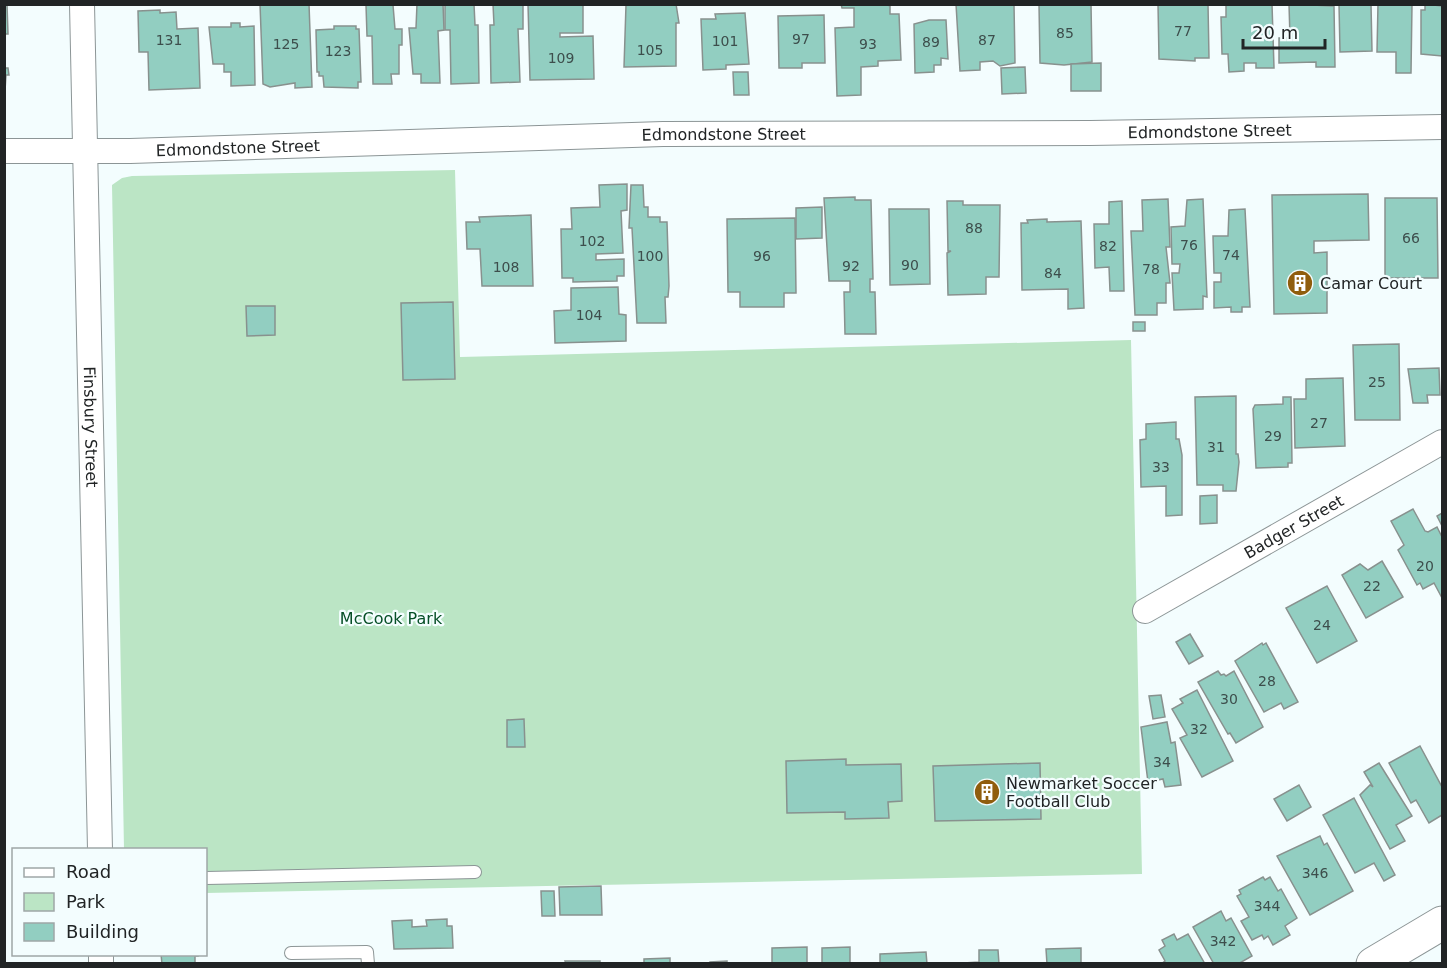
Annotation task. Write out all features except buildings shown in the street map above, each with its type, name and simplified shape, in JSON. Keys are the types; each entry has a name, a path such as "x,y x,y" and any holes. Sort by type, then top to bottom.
{"main road":[{"path":"1373,963 1443,923"}],"street":[{"name":"Finsbury Street","path":"82,4 100,848"},
{"name":"Edmondstone Street","path":"4,151 86,151 663,134 1090,134 1443,127"},
{"name":"Badger Street","path":"1145,611 1443,442"}],"lane":[{"path":"207,878 475,872"},
{"path":"291,953 367,952 368,963"}],"green space":[{"name":"McCook Park","path":"455,170 460,357 1131,340 1142,874 207,893 207,848 124,848 112,185 122,178"}],"place":[{"name":"Camar Court","path":"1300,283"},
{"name":"Newmarket Soccer Football Club","path":"987,792"}]}
